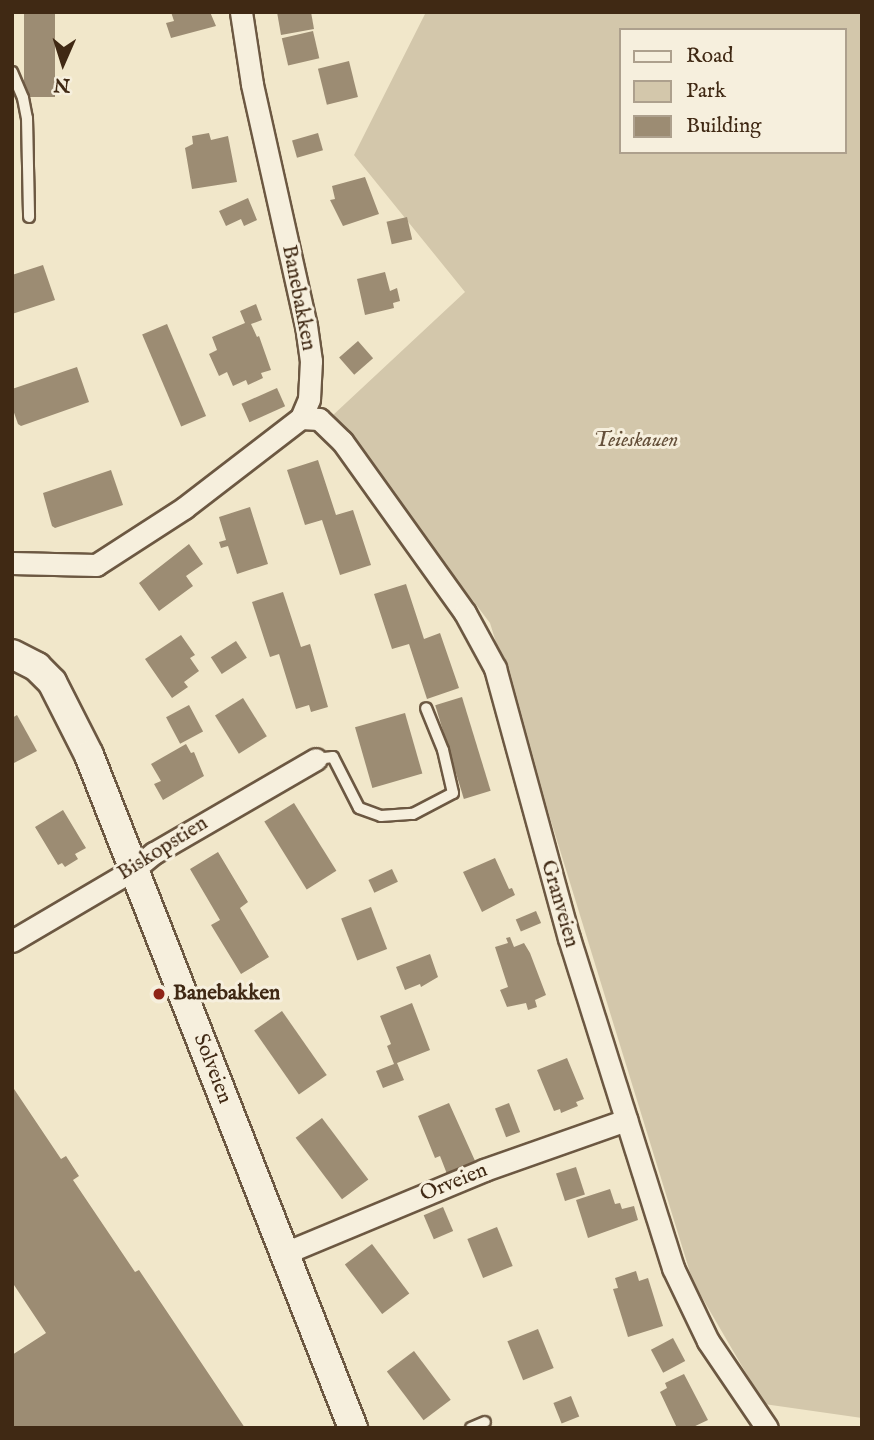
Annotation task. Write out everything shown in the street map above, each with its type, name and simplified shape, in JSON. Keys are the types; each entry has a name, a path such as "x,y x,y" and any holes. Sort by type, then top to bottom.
{"main road":[{"name":"Solveien","path":"12,654 37,667 62,696 89,755 353,1428"}],"street":[{"name":"Banebakken","path":"241,12 252,84 306,326 311,362 309,399 302,418"},
{"path":"12,563 96,565 184,508 302,418"},
{"name":"Granveien","path":"302,418 319,419 342,441 464,613 492,662 549,870 673,1268 708,1341 767,1428"},
{"name":"Biskopstien","path":"12,941 134,869 154,853 316,759"},
{"name":"Orveien","path":"285,1253 484,1170 626,1120"}],"lane":[{"path":"12,72 23,98 27,118 29,217"},
{"path":"316,759 332,757 359,808 382,816 413,814 453,793 443,750 426,708"},
{"path":"471,1428 485,1422"}],"green space":[{"name":"Teieskauen","path":"426,12 862,12 862,1418 764,1404 693,1282 490,623 332,416 465,292 354,155"}],"building":[{"path":"24,12 55,12 55,97 24,97"},
{"path":"171,12 210,12 216,26 171,38 166,23 174,21"},
{"path":"277,12 311,12 314,29 281,35"},
{"path":"313,31 319,58 288,65 282,38"},
{"path":"349,61 358,97 327,105 318,69"},
{"path":"209,133 211,140 228,136 237,182 192,189 185,148 193,144 192,136"},
{"path":"318,133 323,150 297,158 292,140"},
{"path":"365,177 379,214 343,226 330,200 335,199 332,186"},
{"path":"248,198 257,220 244,226 241,219 226,226 219,211"},
{"path":"407,217 412,239 392,244 387,222"},
{"path":"43,265 55,300 12,314 12,275"},
{"path":"385,272 390,291 397,288 400,301 393,303 394,308 365,315 357,279"},
{"path":"256,304 262,320 251,324 257,337 259,336 271,370 261,373 263,378 248,385 246,380 233,386 227,372 219,376 209,354 217,350 212,337 245,323 240,311"},
{"path":"167,324 206,416 181,427 142,335"},
{"path":"358,341 373,358 354,375 339,357"},
{"path":"77,367 89,402 21,426 18,424 12,407 12,389"},
{"path":"277,388 285,406 250,422 241,404"},
{"path":"318,460 336,515 353,510 371,565 340,575 322,520 305,525 287,470"},
{"path":"111,470 123,505 55,528 52,526 43,493"},
{"path":"250,507 268,564 237,574 228,546 221,548 219,542 226,540 219,517"},
{"path":"189,544 203,564 186,576 193,586 159,611 139,583"},
{"path":"406,584 424,639 440,633 459,688 427,699 409,644 392,649 374,594"},
{"path":"283,592 301,647 310,644 328,707 311,712 309,705 296,709 279,654 270,657 252,602"},
{"path":"181,635 195,655 190,658 199,671 184,682 188,687 172,698 145,659"},
{"path":"236,641 247,658 222,674 211,657"},
{"path":"462,697 491,791 464,799 435,705"},
{"path":"243,698 267,736 239,754 215,715"},
{"path":"189,705 203,731 180,744 166,717"},
{"path":"405,713 422,774 372,788 355,727"},
{"path":"17,715 37,751 12,764 12,718"},
{"path":"186,744 191,753 194,752 204,776 163,800 154,784 161,781 151,764"},
{"path":"294,803 336,871 307,889 264,822"},
{"path":"63,810 86,848 75,854 78,859 65,867 62,863 58,865 35,827"},
{"path":"218,852 248,902 240,908 269,957 241,974 211,925 220,920 190,869"},
{"path":"495,858 509,889 512,888 515,895 482,912 463,872"},
{"path":"392,869 398,882 374,893 368,880"},
{"path":"371,907 387,949 357,960 341,918"},
{"path":"536,911 541,923 521,932 516,920"},
{"path":"510,937 514,947 524,943 546,995 535,1000 537,1007 528,1010 526,1003 507,1007 500,990 508,987 495,947 508,943 506,938"},
{"path":"430,954 438,977 421,987 420,984 405,990 396,967"},
{"path":"412,1003 430,1050 397,1063 404,1080 383,1088 376,1071 394,1064 387,1046 391,1044 380,1016"},
{"path":"282,1011 327,1075 299,1094 254,1031"},
{"path":"567,1058 584,1099 576,1102 578,1106 561,1113 560,1109 554,1111 537,1070"},
{"path":"12,1086 61,1159 66,1156 79,1176 73,1180 135,1272 139,1270 245,1428 12,1428 12,1355 46,1333 12,1282"},
{"path":"449,1103 476,1163 447,1174 440,1156 435,1158 418,1116"},
{"path":"509,1103 520,1132 506,1137 495,1108"},
{"path":"322,1118 368,1179 342,1199 296,1138"},
{"path":"576,1167 585,1195 565,1201 556,1173"},
{"path":"610,1189 615,1204 620,1203 622,1209 634,1206 638,1220 588,1238 576,1200"},
{"path":"443,1207 453,1231 434,1239 424,1215"},
{"path":"497,1227 513,1266 483,1278 467,1239"},
{"path":"372,1244 409,1294 382,1314 345,1264"},
{"path":"636,1271 639,1281 648,1278 663,1326 628,1337 613,1289 618,1288 615,1278"},
{"path":"538,1329 554,1368 523,1380 507,1341"},
{"path":"673,1338 685,1361 663,1373 651,1350"},
{"path":"414,1351 451,1400 424,1420 387,1371"},
{"path":"684,1374 708,1420 691,1428 677,1428 660,1392 667,1388 665,1383"},
{"path":"571,1396 579,1416 562,1424 553,1403"}],"place":[{"name":"Banebakken","path":"159,994"}]}
